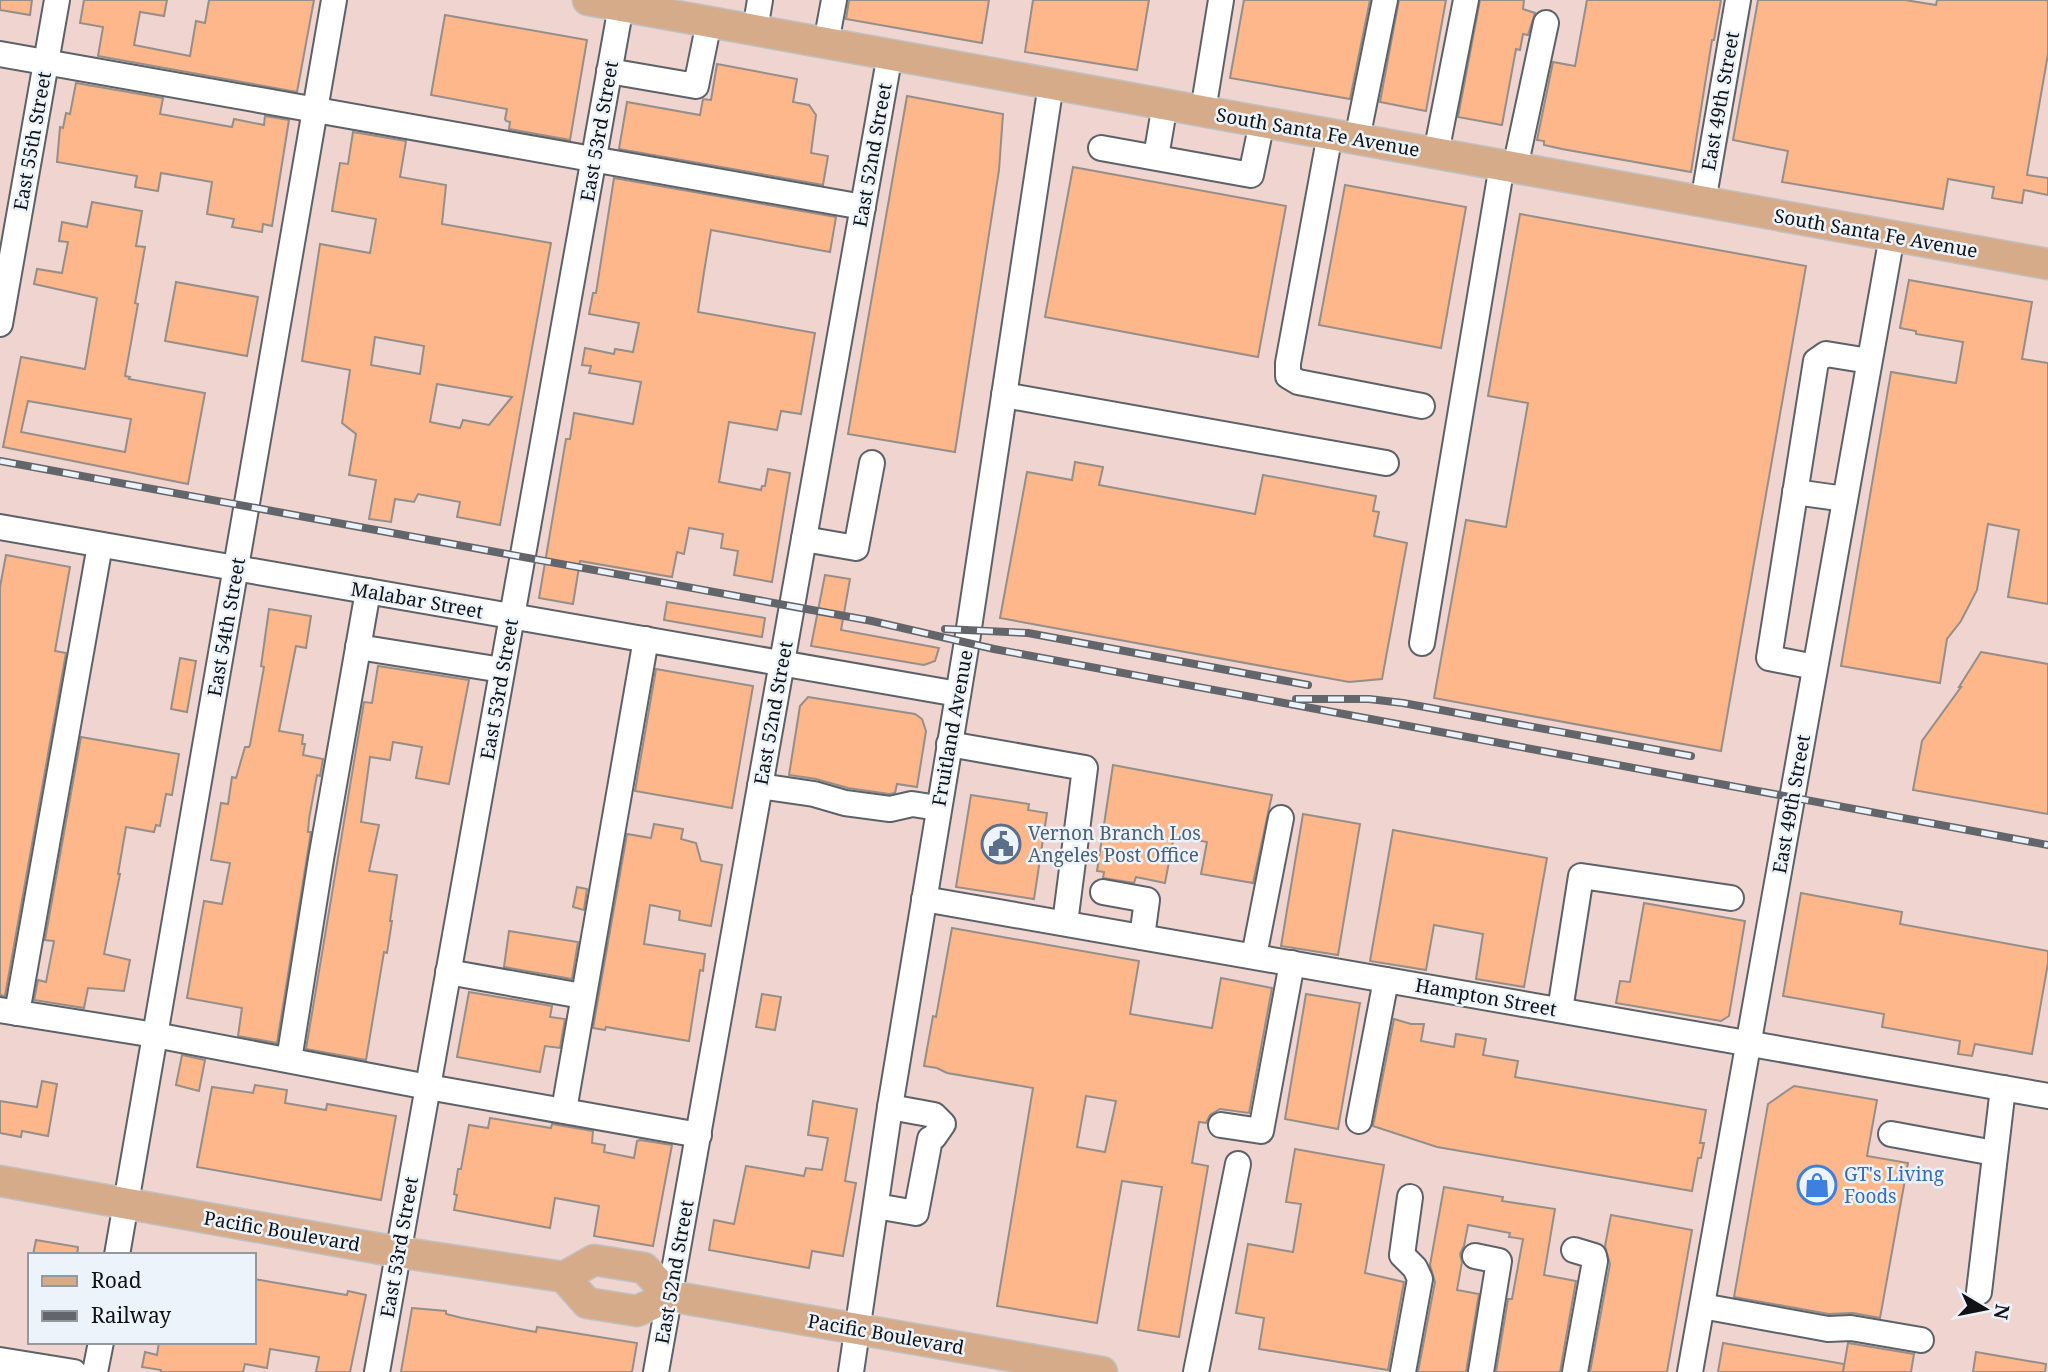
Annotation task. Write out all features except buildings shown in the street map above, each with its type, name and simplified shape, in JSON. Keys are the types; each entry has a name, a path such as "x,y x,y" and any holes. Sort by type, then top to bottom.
{"main road":[{"name":"South Santa Fe Avenue","path":"588,0 2048,264"},
{"name":"Pacific Boulevard","path":"0,1181 564,1278"},
{"path":"594,1260 644,1268 670,1296 637,1311 587,1303 564,1278 594,1260"},
{"name":"Pacific Boulevard","path":"670,1296 1102,1372"}],"street":[{"name":"East 55th Street","path":"0,324 57,0"},
{"name":"East 54th Street","path":"117,1253 334,0"},
{"path":"755,30 761,0"},
{"path":"826,43 834,0"},
{"path":"1203,111 1221,0"},
{"path":"1384,0 1344,137 1288,363 1288,376 1298,382 1422,406"},
{"path":"1436,153 1466,0"},
{"name":"East 49th Street","path":"1703,202 1738,0"},
{"name":"East 53rd Street","path":"376,1372 621,6"},
{"path":"609,71 696,86 709,22"},
{"path":"1422,643 1509,166 1546,23"},
{"path":"0,54 863,207"},
{"name":"East 52nd Street","path":"656,1372 890,54"},
{"name":"Fruitland Avenue","path":"851,1372 890,1107 958,694 1051,84"},
{"path":"1156,157 1165,104"},
{"path":"1101,148 1251,175 1262,122"},
{"name":"East 49th Street","path":"1690,1372 1892,236"},
{"path":"1815,667 1769,657 1816,361 1826,354 1869,361"},
{"path":"1004,395 1385,463"},
{"path":"804,539 856,548 872,463"},
{"path":"1795,492 1845,499"},
{"name":"Malabar Street","path":"0,527 958,694"},
{"path":"100,545 8,1012 155,1035 699,1135"},
{"path":"289,1060 368,591"},
{"path":"564,1110 646,639"},
{"path":"358,647 502,670"},
{"path":"949,744 1086,768 1065,923"},
{"path":"760,786 890,809 912,804 938,808"},
{"path":"1254,956 1281,818"},
{"path":"1560,1010 1581,876 1731,898"},
{"path":"1103,892 1147,900 1142,937"},
{"name":"Hampton Street","path":"924,899 2048,1096"},
{"path":"1221,1125 1261,1132 1292,963"},
{"path":"448,972 571,994"},
{"path":"1359,1121 1386,980"},
{"path":"1979,1292 2003,1088"},
{"path":"876,1206 916,1213 930,1139 943,1124 934,1115 890,1107"},
{"path":"1891,1135 1994,1153"},
{"path":"1196,1372 1238,1164"},
{"path":"1403,1372 1420,1279 1415,1268 1402,1255 1410,1197"},
{"path":"1574,1250 1594,1255 1595,1261 1575,1372"},
{"path":"1475,1256 1499,1261 1480,1372"},
{"path":"1702,1306 1828,1329 1851,1328 1921,1340"},
{"path":"95,1372 101,1344"},
{"path":"0,1360 74,1372"}],"shaded area":[{"path":"0,0 2048,0 2048,1372 0,1372"}],"railway":[{"path":"0,461 872,621 994,649 2048,845"},
{"path":"945,629 1028,633 1308,685"},
{"path":"1296,699 1369,699 1403,703 1691,756"}],"place":[{"name":"Vernon Branch Los Angeles Post Office","path":"1001,844"},
{"name":"GT's Living Foods","path":"1817,1185"}]}
